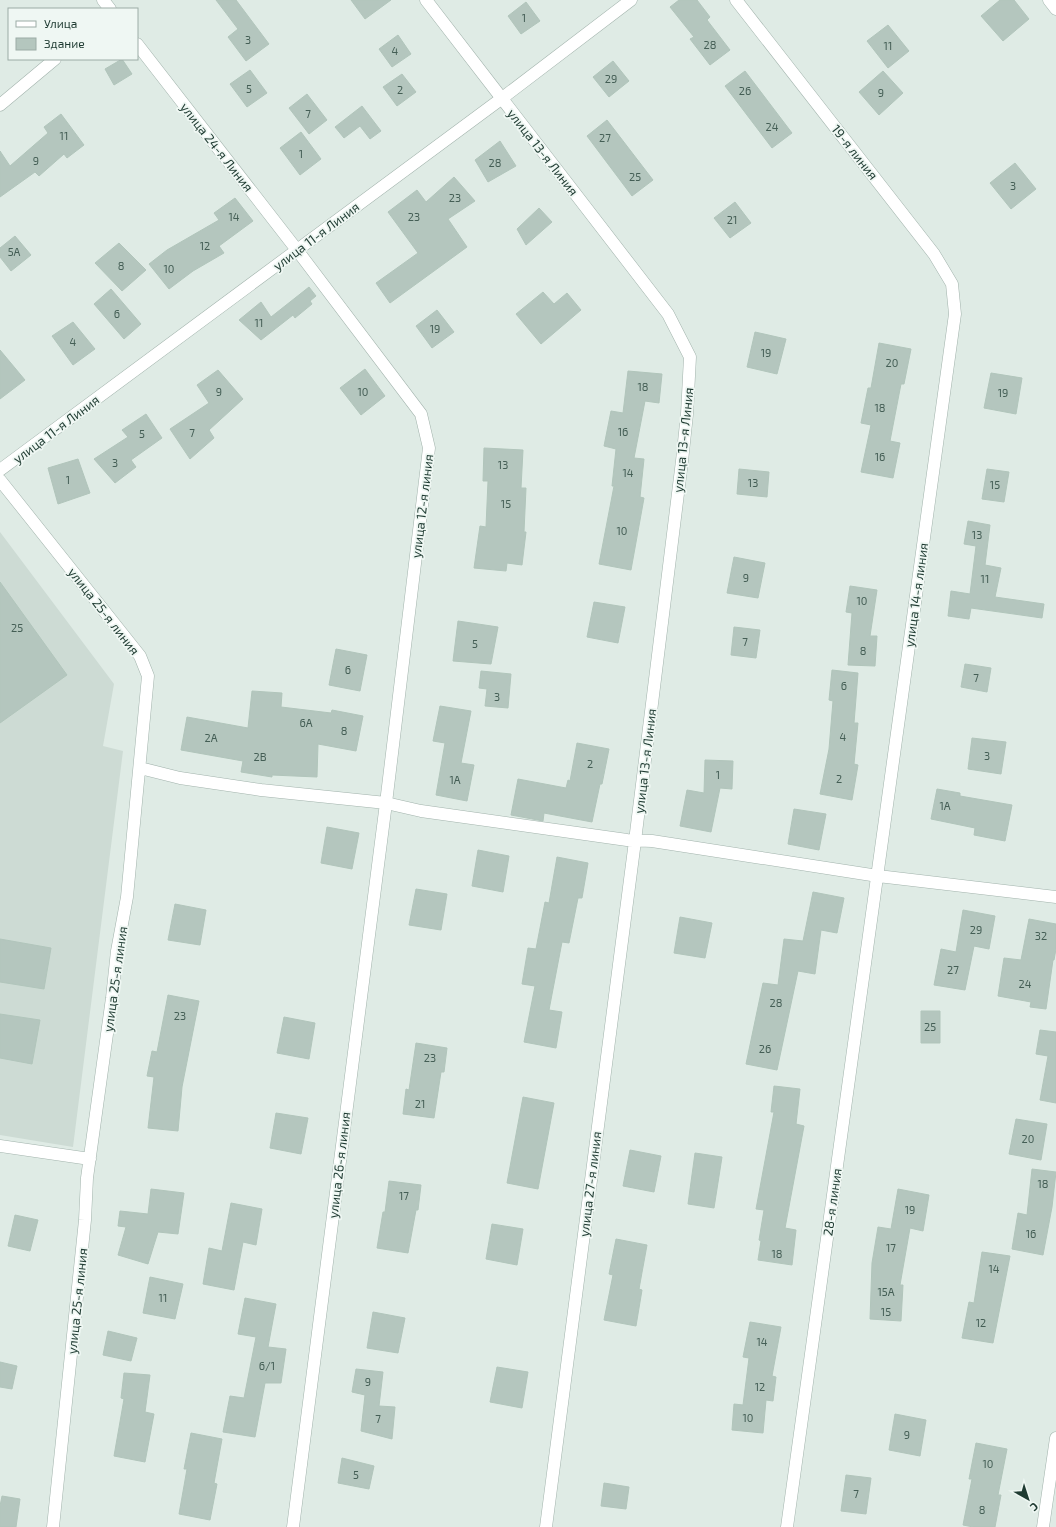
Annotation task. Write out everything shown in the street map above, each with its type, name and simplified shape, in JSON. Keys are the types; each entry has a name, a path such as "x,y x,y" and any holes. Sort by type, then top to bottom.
{"street":[{"path":"103,0 109,8"},
{"name":"улица 13-я Линия","path":"426,0 668,314 690,356 687,414 682,461 635,841"},
{"name":"улица 11-я Линия","path":"0,470 501,99 631,0"},
{"name":"19-я линия","path":"736,0 934,254 952,284 955,314"},
{"path":"1049,0 1056,9"},
{"name":"улица 24-я Линия","path":"138,45 297,250"},
{"path":"0,105 54,60"},
{"name":"улица 12-я линия","path":"297,250 421,414 429,448 386,803"},
{"name":"улица 14-я линия","path":"878,876 955,314"},
{"name":"улица 25-я линия","path":"0,480 140,656 148,676 127,897 117,952 87,1178 85,1220 54,1527"},
{"path":"140,768 180,778 261,790 386,803 421,811 635,841 652,841 878,876 1056,897"},
{"name":"улица 26-я линия","path":"293,1527 386,803"},
{"name":"улица 27-я линия","path":"546,1527 635,841"},
{"name":"28-я линия","path":"787,1527 878,876"},
{"path":"0,1146 90,1159"},
{"path":"1043,1527 1056,1438"}],"shaded area":[{"path":"0,532 114,684 103,746 123,751 73,1147 0,1135"}],"building":[{"path":"216,0 236,0 269,44 246,61 228,37 238,29"},
{"path":"351,0 391,0 365,19"},
{"path":"679,0 697,0 710,17 707,20 730,50 710,65 690,39 694,37 670,7"},
{"path":"1000,0 1014,0 1029,19 1003,41 981,16"},
{"path":"526,2 540,21 521,34 508,16"},
{"path":"888,25 909,51 888,68 867,41"},
{"path":"398,35 411,54 392,67 379,49"},
{"path":"123,60 132,74 114,85 105,69"},
{"path":"613,61 629,81 609,97 593,77"},
{"path":"250,70 267,93 247,107 230,84"},
{"path":"745,71 792,133 772,148 725,86"},
{"path":"883,71 903,93 879,115 859,92"},
{"path":"402,74 416,92 397,106 383,87"},
{"path":"307,94 327,120 309,134 289,108"},
{"path":"362,106 381,131 370,139 360,126 344,138 335,127"},
{"path":"61,114 84,145 67,158 64,154 39,176 35,172 0,197 0,151 10,166 48,133 44,127"},
{"path":"607,120 653,180 632,196 587,136"},
{"path":"301,132 321,159 300,175 280,148"},
{"path":"500,141 516,166 488,182 475,160"},
{"path":"1015,163 1036,189 1011,209 990,183"},
{"path":"454,177 475,201 448,219 467,247 390,303 376,283 418,253 388,212 417,190 426,202"},
{"path":"235,198 253,221 219,246 224,253 193,271 169,289 149,264 167,250 219,220 214,213"},
{"path":"735,202 751,223 730,238 714,218"},
{"path":"539,208 552,222 526,245 517,229"},
{"path":"15,236 31,255 11,271 0,257 0,248"},
{"path":"119,243 146,270 122,291 95,263"},
{"path":"309,287 316,296 310,301 312,304 295,318 293,315 261,340 239,320 261,302 271,317"},
{"path":"111,289 141,324 124,339 94,304"},
{"path":"543,292 554,304 567,293 581,310 541,344 516,314"},
{"path":"437,310 454,332 432,348 416,326"},
{"path":"73,322 95,349 73,365 52,336"},
{"path":"755,332 786,339 777,374 747,367"},
{"path":"879,343 911,349 904,384 901,384 890,441 900,443 893,478 861,472 871,425 861,423 868,388 871,388"},
{"path":"0,350 25,380 0,399"},
{"path":"365,369 385,396 361,415 340,388"},
{"path":"218,370 243,399 209,430 214,438 190,459 170,429 209,403 197,385"},
{"path":"628,371 662,374 659,403 645,401 634,458 644,459 640,497 644,498 631,570 599,564 614,486 612,486 616,449 604,446 611,411 623,413"},
{"path":"991,373 1022,378 1016,414 984,408"},
{"path":"146,414 162,438 131,460 136,467 115,483 94,459 128,437 122,430"},
{"path":"484,448 523,450 521,488 526,488 524,532 526,532 522,565 507,563 506,571 474,568 480,526 486,527 488,481 483,481"},
{"path":"78,459 90,493 58,504 48,468"},
{"path":"739,469 769,472 767,497 737,494"},
{"path":"987,469 1009,472 1004,502 982,499"},
{"path":"968,521 990,525 985,565 1001,568 995,597 1044,604 1042,618 971,608 969,619 948,616 951,591 970,594 976,546 964,544"},
{"path":"734,557 765,563 758,598 727,593"},
{"path":"0,582 67,675 0,723"},
{"path":"850,586 877,590 870,636 877,636 875,666 848,665 852,613 846,612"},
{"path":"594,602 625,607 618,643 587,637"},
{"path":"458,621 498,627 491,664 453,661"},
{"path":"734,627 760,630 756,658 731,655"},
{"path":"336,649 367,655 360,691 329,685"},
{"path":"965,664 991,668 987,692 961,687"},
{"path":"832,670 858,673 854,723 858,723 854,764 858,765 852,800 820,794 829,749 833,701 829,700"},
{"path":"481,671 511,674 508,708 485,706 487,689 479,688"},
{"path":"252,691 282,693 281,707 331,713 332,710 363,716 356,751 318,744 317,777 272,775 272,777 241,772 243,761 181,750 187,717 248,728"},
{"path":"440,706 471,711 461,763 474,765 467,801 436,795 445,743 433,741"},
{"path":"972,738 1006,742 1001,774 968,769"},
{"path":"577,743 609,749 592,822 544,813 543,821 511,815 518,779 566,788 568,780 570,781"},
{"path":"705,760 733,761 732,789 720,788 711,832 680,826 687,790 704,793"},
{"path":"937,789 960,793 960,796 1012,805 1005,841 974,835 975,828 931,819"},
{"path":"794,809 826,814 819,850 788,844"},
{"path":"327,827 359,833 352,869 321,863"},
{"path":"478,850 509,856 503,892 472,886"},
{"path":"557,857 588,863 582,898 578,898 569,943 562,942 549,1010 562,1012 556,1048 524,1042 535,986 522,984 528,948 536,949 545,902 549,903"},
{"path":"416,889 447,894 441,930 409,925"},
{"path":"813,892 844,898 837,933 821,930 815,974 798,971 777,1070 746,1064 763,983 778,985 784,939 803,941"},
{"path":"175,904 206,910 200,945 168,940"},
{"path":"963,910 995,916 989,949 974,946 965,990 934,985 941,949 956,952"},
{"path":"680,917 712,923 705,958 674,953"},
{"path":"1029,919 1056,924 1056,949 1046,1009 1030,1007 1031,1002 998,996 1004,958 1021,960"},
{"path":"0,939 51,948 44,989 0,982"},
{"path":"168,995 199,1001 182,1087 178,1131 148,1128 154,1077 147,1076 152,1051 157,1052"},
{"path":"921,1011 940,1011 940,1043 921,1043"},
{"path":"0,1014 40,1020 32,1064 0,1058"},
{"path":"284,1017 315,1023 309,1059 277,1053"},
{"path":"1040,1030 1056,1032 1056,1103 1040,1100 1048,1056 1036,1054"},
{"path":"416,1043 447,1048 444,1072 441,1072 434,1118 403,1114 406,1089 409,1090"},
{"path":"774,1086 800,1089 796,1124 804,1126 785,1228 796,1230 792,1265 758,1260 761,1241 759,1240 764,1210 756,1209 774,1112 771,1112"},
{"path":"523,1097 554,1103 538,1189 507,1183"},
{"path":"276,1113 308,1118 301,1154 270,1148"},
{"path":"1016,1119 1047,1124 1041,1160 1009,1154"},
{"path":"630,1150 661,1156 654,1192 623,1186"},
{"path":"695,1153 722,1157 714,1208 688,1204"},
{"path":"1032,1169 1056,1172 1052,1207 1043,1255 1012,1249 1018,1213 1027,1215"},
{"path":"389,1181 421,1185 418,1210 416,1210 408,1253 377,1248 383,1212 385,1212"},
{"path":"151,1189 184,1193 178,1234 158,1232 148,1264 118,1255 126,1227 118,1226 120,1211 148,1214"},
{"path":"898,1189 929,1195 923,1231 910,1228 900,1285 903,1285 901,1321 870,1319 872,1263 878,1227 891,1229"},
{"path":"231,1203 262,1209 256,1245 243,1242 234,1290 203,1284 209,1248 222,1251"},
{"path":"15,1215 38,1220 30,1251 8,1246"},
{"path":"492,1224 523,1229 517,1265 486,1259"},
{"path":"616,1239 647,1245 639,1289 642,1290 636,1326 604,1320 613,1275 609,1274"},
{"path":"982,1252 1010,1256 993,1343 962,1338 969,1302 974,1303"},
{"path":"150,1277 183,1284 175,1319 143,1313"},
{"path":"245,1298 276,1304 268,1347 286,1349 281,1383 265,1383 255,1437 223,1432 230,1396 244,1398 256,1337 238,1334"},
{"path":"373,1312 405,1318 398,1353 367,1348"},
{"path":"750,1322 781,1327 772,1376 776,1377 773,1401 766,1400 763,1433 732,1430 734,1404 743,1405 749,1358 743,1357"},
{"path":"108,1331 137,1338 131,1361 103,1355"},
{"path":"0,1362 17,1366 12,1389 0,1387"},
{"path":"497,1367 528,1372 522,1408 490,1402"},
{"path":"356,1369 383,1372 379,1406 395,1407 392,1439 361,1431 365,1395 352,1392"},
{"path":"124,1373 150,1375 145,1412 154,1414 145,1462 114,1456 124,1399 121,1398"},
{"path":"895,1414 926,1420 920,1456 889,1450"},
{"path":"191,1433 222,1439 214,1483 217,1484 210,1520 179,1514 187,1469 184,1469"},
{"path":"976,1443 1007,1449 998,1495 1001,1495 995,1527 973,1527 963,1525 972,1479 969,1479"},
{"path":"342,1458 374,1466 369,1489 338,1483"},
{"path":"846,1475 871,1478 866,1514 841,1511"},
{"path":"604,1483 629,1487 626,1509 601,1506"},
{"path":"2,1496 20,1499 16,1527 0,1527 0,1506"}]}
